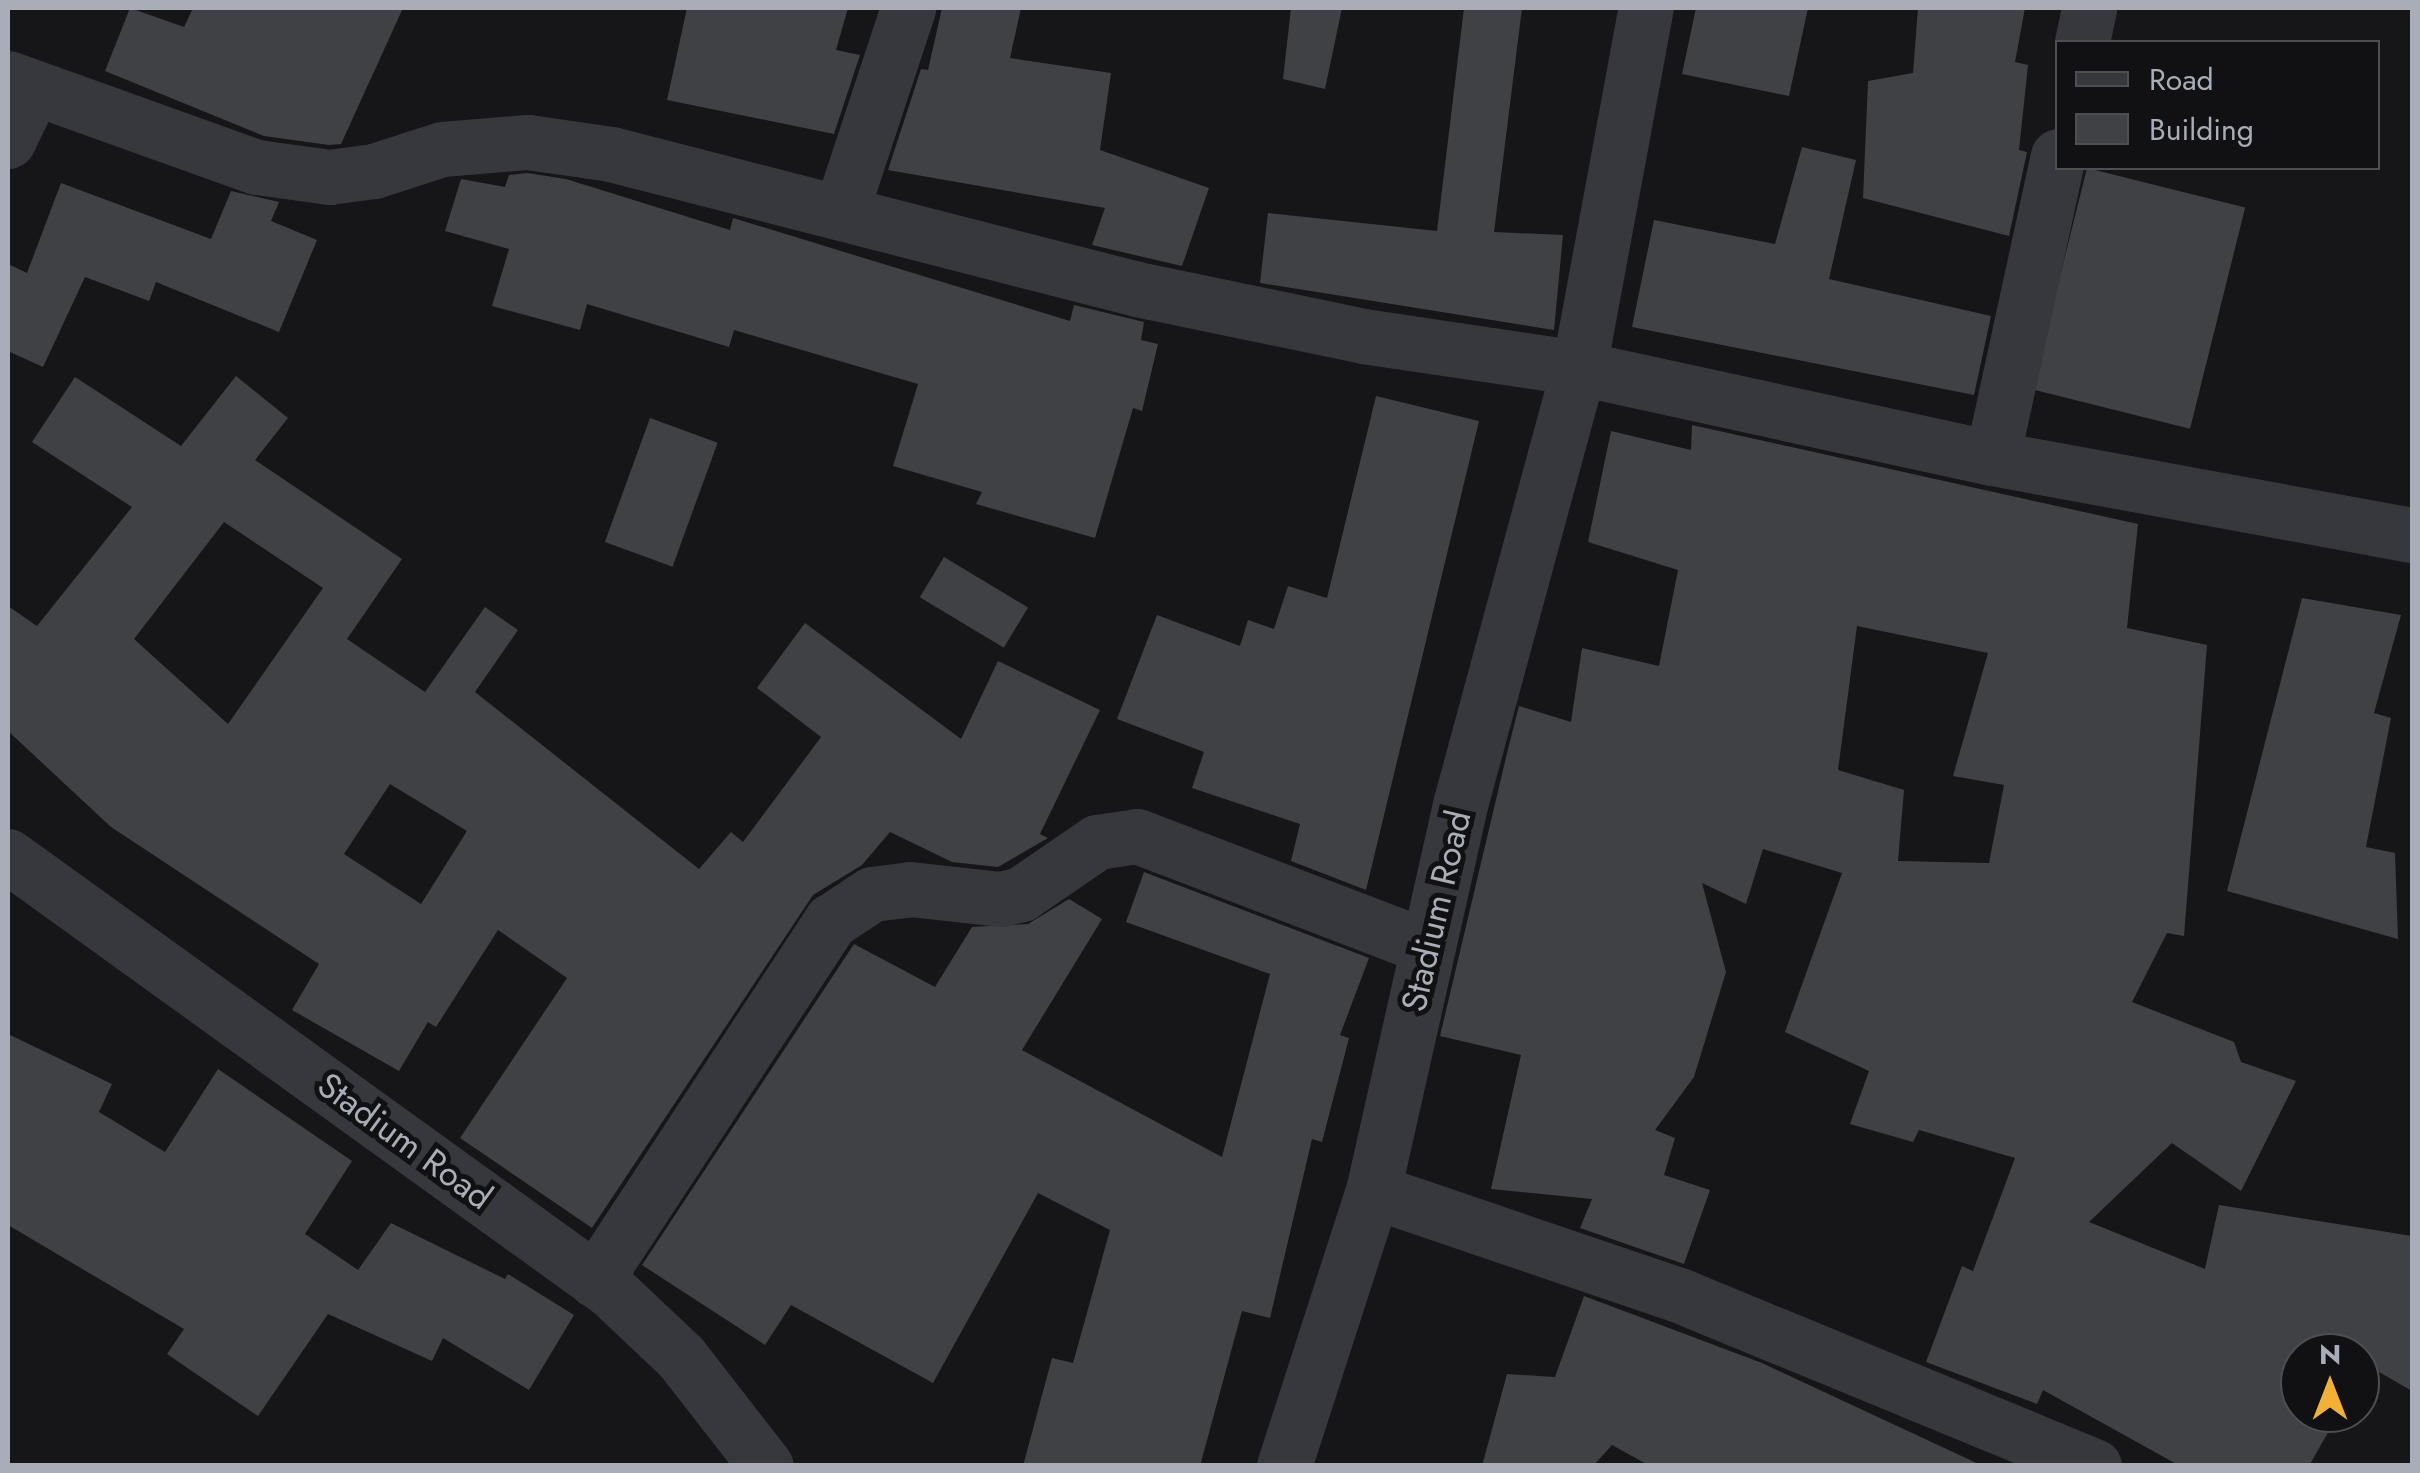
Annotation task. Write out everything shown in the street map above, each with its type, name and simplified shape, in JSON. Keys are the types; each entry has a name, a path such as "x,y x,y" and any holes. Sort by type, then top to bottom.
{"street":[{"path":"842,211 908,8"},
{"name":"Stadium Road","path":"1290,1462 1373,1191 1461,801 1579,368 1646,8"},
{"path":"2082,40 2089,8"},
{"path":"8,141 20,83 257,167 329,176 374,171 442,149 528,142 611,154 1138,289 1363,336 1579,368 1992,458 2412,535"},
{"path":"1992,458 2055,170"},
{"path":"596,1280 831,921 872,894 910,889 1000,899 1042,885 1097,842 1138,836 1428,947"},
{"name":"Stadium Road","path":"8,856 596,1280 681,1357 766,1466"},
{"path":"1373,1191 1680,1296 2094,1466"}],"building":[{"path":"130,8 184,27 193,8 403,8 341,144 329,145 264,136 105,71"},
{"path":"687,8 848,8 836,50 860,55 834,134 667,100"},
{"path":"942,8 1021,8 1010,58 1111,73 1100,150 1209,188 1182,266 1092,245 1105,208 888,170 921,69 928,70"},
{"path":"1291,8 1342,8 1325,89 1283,79"},
{"path":"1464,8 1522,8 1494,232 1563,235 1554,330 1260,283 1268,213 1437,231"},
{"path":"1696,8 1808,8 1789,96 1682,74"},
{"path":"1918,8 2025,8 2015,62 2028,65 2019,150 2027,152 2009,236 1863,198 1868,81 1913,73"},
{"path":"1802,147 1856,160 1829,279 1991,316 1974,395 1632,327 1654,220 1775,244"},
{"path":"2087,170 2245,207 2190,429 2032,389"},
{"path":"527,173 566,179 730,230 733,218 1070,321 1074,305 1144,322 1141,340 1158,344 1142,411 1133,408 1095,538 976,504 982,492 893,466 918,384 734,330 729,347 587,304 580,330 492,306 509,249 445,231 461,179 505,187 509,175"},
{"path":"61,183 211,239 231,191 279,202 271,221 317,240 279,332 156,282 149,301 85,277 43,367 8,351 8,264 27,273"},
{"path":"236,376 288,418 255,460 402,559 347,639 425,692 485,607 518,630 475,692 699,869 731,832 743,842 821,737 757,688 805,623 961,739 998,661 1100,710 1040,834 1048,838 998,867 952,862 890,832 862,865 813,895 592,1228 460,1138 567,978 498,930 436,1027 428,1022 399,1071 292,1010 319,964 111,827 8,731 8,606 37,626 132,507 32,442 75,377 181,446","holes":["224,522 323,588 228,724 134,639","390,784 467,831 421,904 344,854"]},
{"path":"1376,396 1479,421 1366,890 1291,861 1300,824 1192,788 1204,752 1117,719 1157,615 1240,646 1248,620 1274,629 1288,586 1327,598"},
{"path":"650,418 718,443 673,567 605,542"},
{"path":"1692,425 2138,524 2127,628 2207,645 2184,936 2167,933 2132,1002 2234,1042 2241,1062 2296,1081 2241,1191 2172,1143 2089,1222 2205,1269 2219,1205 2412,1236 2412,1391 2380,1373 2380,1333 2280,1333 2280,1433 2328,1433 2309,1466 2180,1466 2043,1390 2037,1404 1926,1362 1962,1266 1973,1271 2015,1158 1919,1130 1913,1142 1850,1124 1869,1071 1785,1032 1842,873 1763,849 1746,904 1702,883 1726,972 1694,1077 1655,1130 1675,1138 1664,1175 1710,1190 1684,1264 1580,1228 1592,1199 1491,1189 1521,1055 1440,1036 1519,706 1571,722 1582,648 1659,666 1678,570 1588,542 1611,431 1691,450","holes":["1857,626 1988,653 1953,776 2004,785 1989,863 1898,861 1904,790 1838,770"]},
{"path":"944,557 1028,607 1004,648 920,597"},
{"path":"2302,598 2401,615 2374,713 2391,718 2366,847 2395,853 2398,939 2227,891"},
{"path":"1144,872 1369,958 1340,1035 1349,1038 1322,1142 1312,1139 1270,1318 1242,1311 1200,1466 1023,1466 1052,1358 1073,1363 1110,1230 1038,1193 933,1383 791,1305 765,1345 642,1265 854,944 935,987 972,927 1028,924 1069,899 1102,919 1022,1050 1222,1157 1270,974 1126,922"},
{"path":"8,1034 112,1084 99,1112 165,1152 218,1069 352,1161 305,1234 358,1270 391,1223 505,1279 508,1274 574,1315 529,1390 443,1338 432,1361 328,1314 258,1416 167,1354 184,1329 8,1225"},
{"path":"1584,1296 1762,1363 1983,1466 1650,1466 1612,1445 1593,1466 1482,1466 1507,1374 1555,1377"}]}
